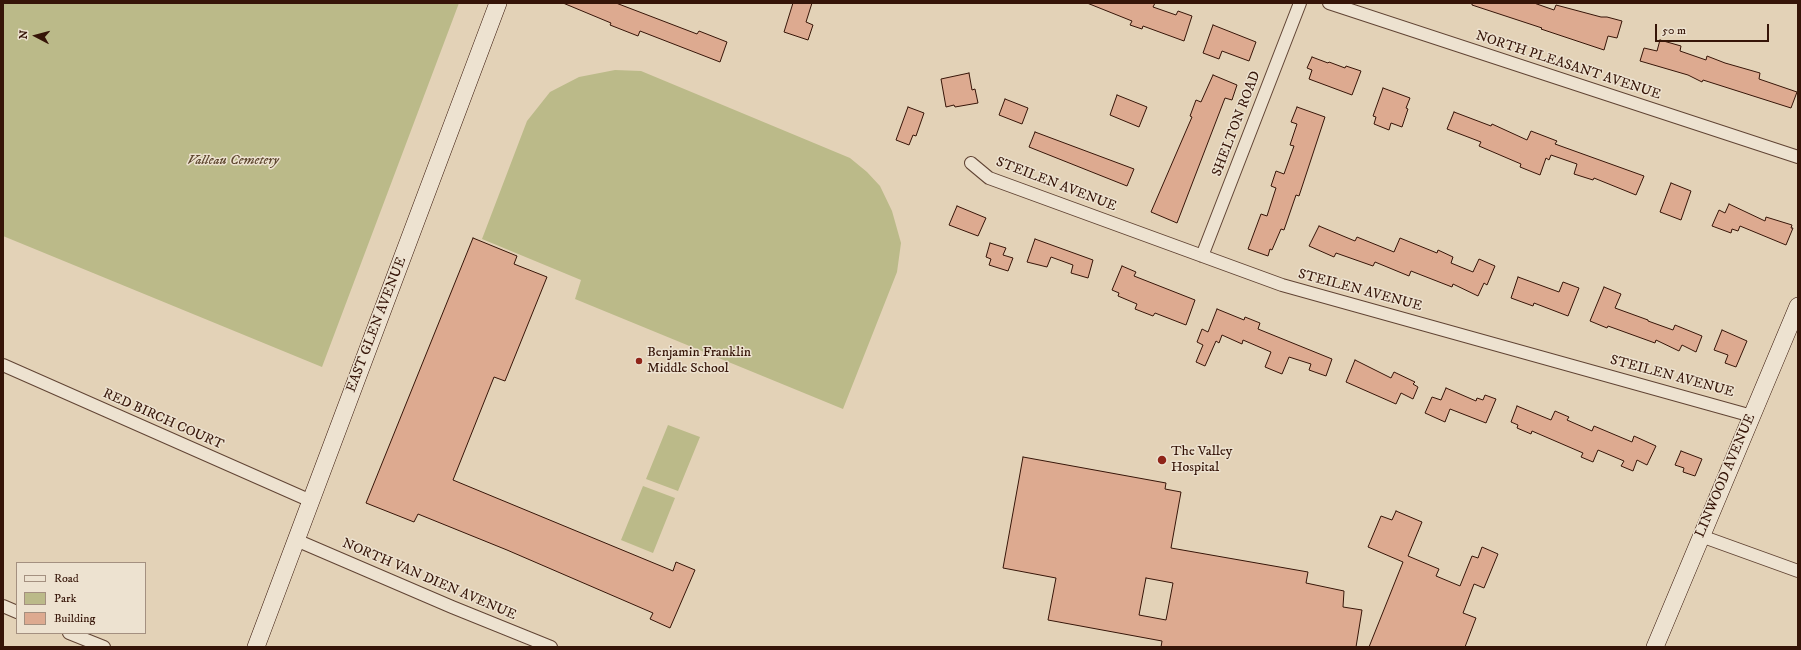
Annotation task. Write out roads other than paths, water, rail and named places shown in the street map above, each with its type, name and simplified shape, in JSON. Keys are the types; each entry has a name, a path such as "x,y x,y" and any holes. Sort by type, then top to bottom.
{"street":[{"name":"EAST GLEN AVENUE","path":"256,647 498,3"},
{"name":"SHELTON ROAD","path":"1202,256 1300,3"},
{"name":"NORTH PLEASANT AVENUE","path":"1329,3 1798,157"},
{"name":"STEILEN AVENUE","path":"971,163 989,178 1282,285 1752,416"},
{"name":"LINWOOD AVENUE","path":"1655,647 1798,306"},
{"name":"RED BIRCH COURT","path":"3,365 310,501"},
{"path":"1701,536 1798,571"},
{"name":"NORTH VAN DIEN AVENUE","path":"296,540 452,607 551,647"},
{"path":"3,606 16,612"},
{"path":"72,634 104,647"}],"place":[{"name":"Benjamin Franklin Middle School","path":"639,361"},
{"name":"The Valley Hospital","path":"1162,460"}],"park label":[{"name":"Valleau Cemetery","path":"233,161"}]}
